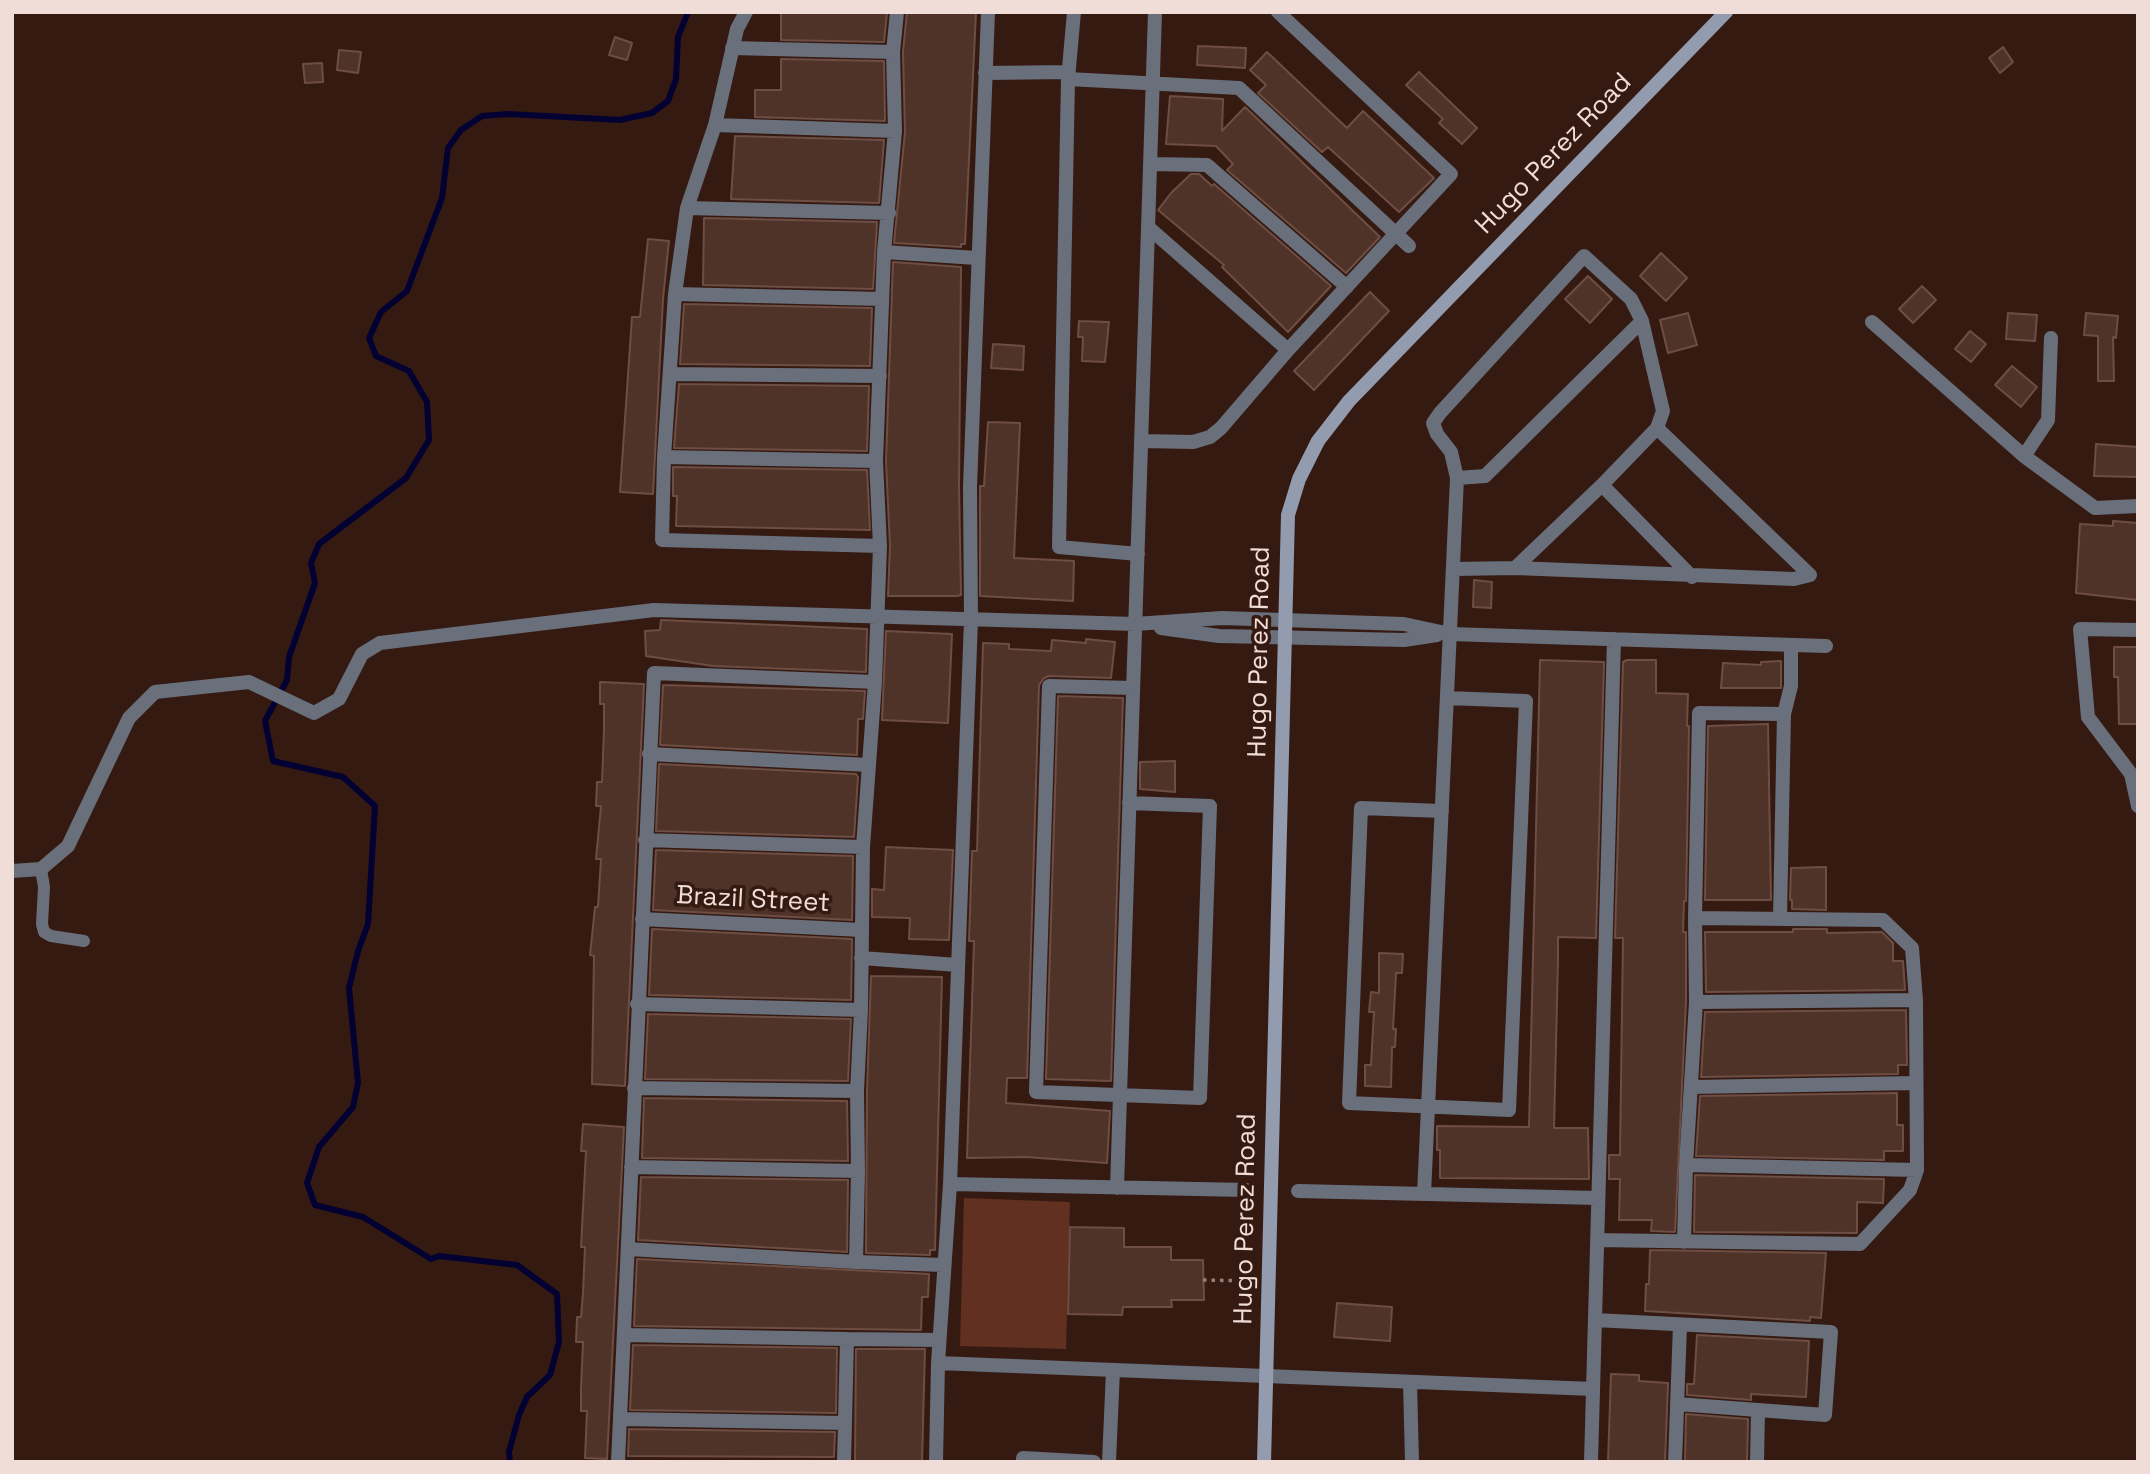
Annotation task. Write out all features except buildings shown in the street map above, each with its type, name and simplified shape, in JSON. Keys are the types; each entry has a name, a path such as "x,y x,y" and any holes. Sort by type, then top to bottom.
{"street":[{"path":"747,12 737,29 715,125 687,208 675,294 664,457 662,540 880,545"},
{"path":"856,1262 863,847 875,682 880,545 876,461 884,252 895,131 893,52 897,12"},
{"path":"936,1462 939,1340 950,1184 971,620 970,486 988,12"},
{"path":"1074,12 1068,75 1059,547 1138,554"},
{"path":"1117,1188 1155,12"},
{"path":"1141,441 1193,442 1210,437 1222,428 1288,350 1451,174 1278,12"},
{"name":"Hugo Perez Road","path":"1264,1462 1288,515 1299,479 1318,441 1349,401 1726,12"},
{"path":"732,48 893,52"},
{"path":"985,73 1068,75 1153,84 1239,88 1409,246"},
{"path":"715,125 895,131"},
{"path":"1150,164 1207,165 1347,287"},
{"path":"687,208 889,213"},
{"path":"1148,227 1288,350"},
{"path":"884,252 977,258"},
{"path":"1424,1194 1457,478 1451,452 1437,434 1433,423 1584,256 1631,299 1642,321 1664,411 1657,428 1515,568"},
{"path":"675,294 882,299"},
{"path":"1457,478 1485,476 1642,321"},
{"path":"1872,322 2024,456 2095,508 2138,506"},
{"path":"2024,456 2048,420 2051,338"},
{"path":"670,374 880,376"},
{"path":"1453,569 1515,568 1794,579 1810,575 1657,428"},
{"path":"664,457 876,461"},
{"path":"1602,485 1692,577"},
{"path":"12,871 41,869 68,846 129,718 155,692 249,682 314,713 339,699 362,654 380,643 654,610 1135,624 1222,618 1404,625 1450,634"},
{"path":"1135,624 1219,636 1404,640 1450,634 1826,646"},
{"path":"2138,630 2080,629 2088,717 2131,774 2138,806"},
{"path":"1591,1462 1614,639"},
{"path":"1780,918 1784,714 1791,686 1790,645"},
{"path":"618,1462 654,673 875,682"},
{"path":"1129,803 1210,806 1200,1098 1036,1092 1049,685 1133,688"},
{"path":"1442,811 1361,808 1349,1103 1509,1110 1526,701 1447,698"},
{"path":"1684,1242 1696,1002 1699,713 1784,714"},
{"path":"649,754 869,765"},
{"path":"645,840 863,847"},
{"path":"1597,1240 1860,1244 1910,1190 1917,1170 1916,1000 1912,948 1883,920 1695,918"},
{"name":"Brazil Street","path":"642,919 861,930"},
{"path":"861,958 958,965"},
{"path":"1696,1002 1916,1000"},
{"path":"637,1004 861,1010"},
{"path":"1692,1087 1916,1083"},
{"path":"634,1088 857,1091"},
{"path":"1686,1164 1917,1170"},
{"path":"631,1167 858,1171"},
{"path":"950,1184 1247,1190"},
{"path":"1298,1191 1598,1198"},
{"path":"628,1249 944,1265"},
{"path":"1595,1320 1831,1332 1825,1415 1677,1404"},
{"path":"1675,1462 1680,1325"},
{"path":"624,1335 939,1340"},
{"path":"844,1462 847,1339"},
{"path":"938,1363 1593,1389"},
{"path":"1109,1462 1113,1370"},
{"path":"1410,1382 1412,1462"},
{"path":"1757,1462 1758,1410"},
{"path":"620,1419 845,1423"},
{"path":"1023,1462 1023,1458 1094,1462"}],"lane":[{"path":"41,869 44,887 44,932 51,936 84,941"}],"path":[{"path":"1203,1280 1269,1282"}],"shaded area":[{"path":"964,1198 1070,1202 1066,1349 960,1346"}],"waterway":[{"path":"510,1462 509,1452 527,1397 550,1375 559,1342 557,1294 517,1265 439,1256 431,1259 363,1217 315,1205 307,1183 319,1147 353,1107 358,1083 349,988 368,924 375,806 343,777 273,761 265,721 287,680 289,657 315,583 311,563 319,544 406,478 429,440 427,402 409,371 376,356 369,338 381,312 407,291 442,198 448,148 461,130 482,116 508,114 620,120 652,113 668,101 676,79 678,37 688,12"}]}
